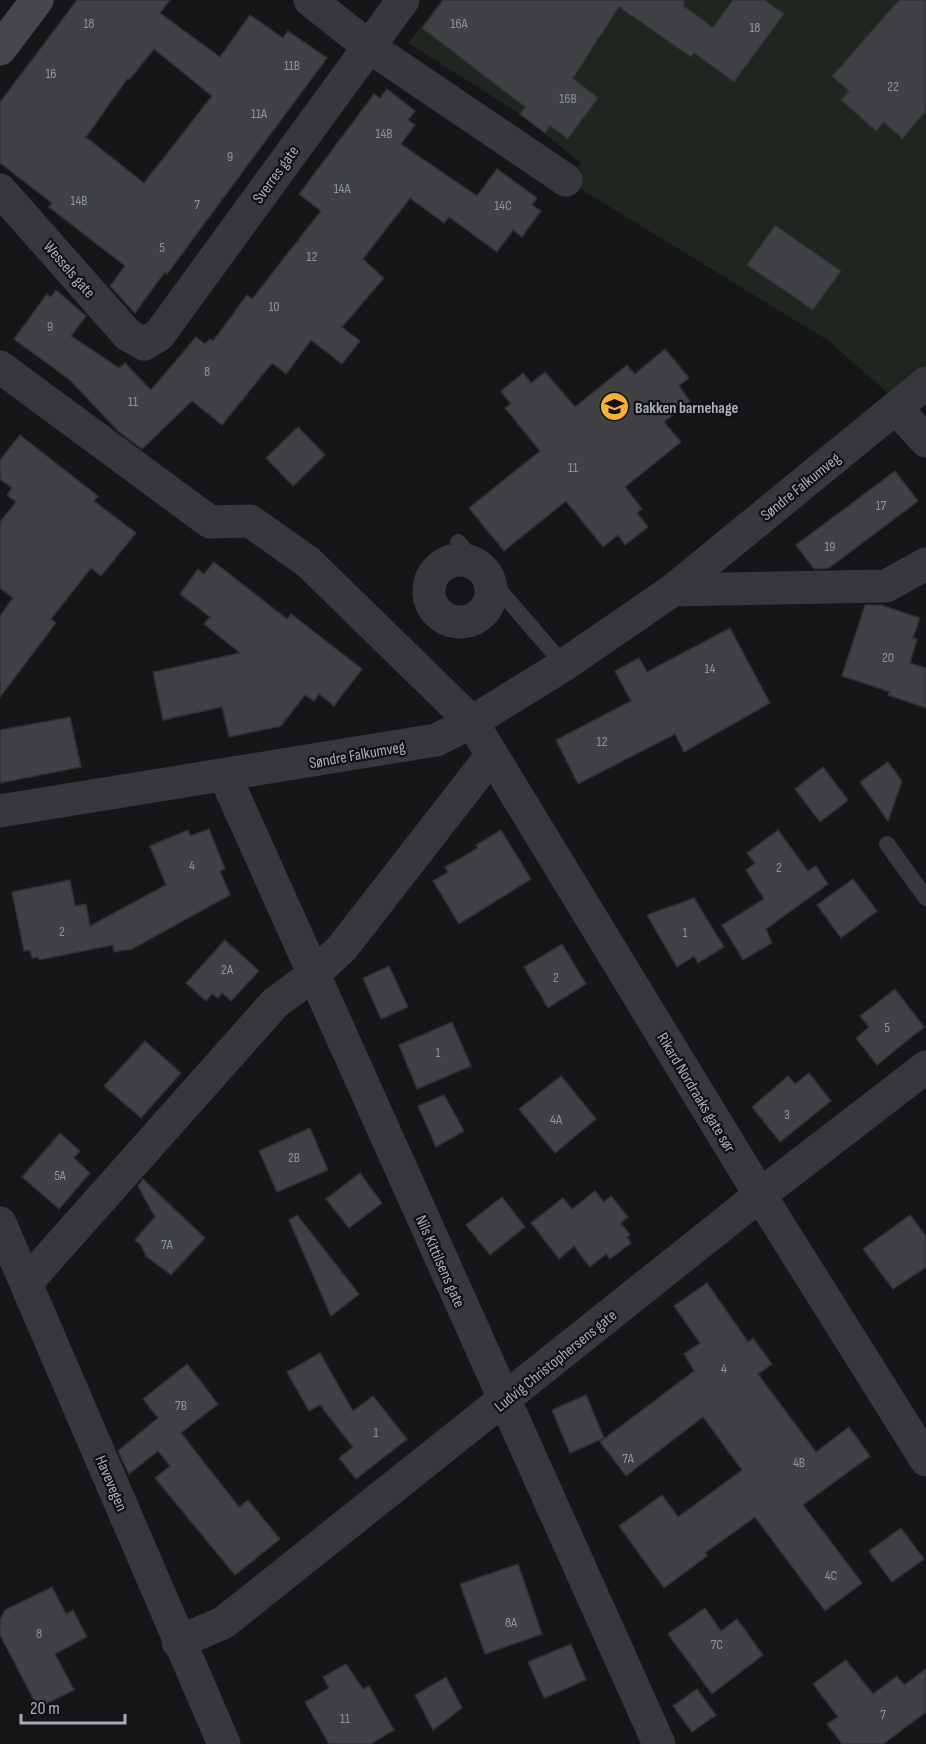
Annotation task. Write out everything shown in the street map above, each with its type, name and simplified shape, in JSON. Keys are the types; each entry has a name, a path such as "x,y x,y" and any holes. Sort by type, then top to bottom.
{"street":[{"path":"0,49 37,0"},
{"path":"310,0 368,46 566,180"},
{"name":"Sverres gate","path":"144,344 159,335 403,0"},
{"name":"Wessels gate","path":"0,190 128,335 144,344"},
{"name":"Rikard Nordraaks gate sør","path":"0,367 210,522 250,521 308,562 472,722 760,1195 926,1460"},
{"name":"Søndre Falkumveg","path":"0,811 436,740 472,722 564,665 673,590 926,383"},
{"path":"896,408 926,441"},
{"path":"673,590 886,586 926,564"},
{"path":"27,1282 275,1003 313,975 342,948 492,755"},
{"name":"Nils Kittilsens gate","path":"225,776 503,1401 659,1744"},
{"name":"Ludvig Christophersens gate","path":"178,1642 223,1623 760,1195 926,1067"},
{"name":"Havevegen","path":"0,1223 178,1642 224,1744"}],"lane":[{"path":"458,542 564,665"},
{"path":"887,844 926,898"}],"shaded area":[{"path":"442,0 926,0 926,369 891,396 829,341 566,180 581,163 520,114 408,43"}],"building":[{"path":"77,0 170,0 160,13 220,57 250,15 283,38 288,31 327,58 167,274 165,272 135,313 110,286 125,266 49,207 52,203 0,163 0,102","holes":["154,49 212,96 144,183 86,137 127,79 129,80"]},
{"path":"443,0 684,0 684,6 713,27 733,0 765,0 784,14 734,82 694,53 691,57 619,7 573,78 598,98 568,139 550,126 545,133 520,114 525,107 422,28"},
{"path":"899,0 926,0 926,111 902,139 884,122 876,131 841,100 849,91 832,76"},
{"path":"387,89 415,111 408,120 415,125 401,144 477,196 497,169 537,198 532,205 541,211 522,237 513,230 497,252 449,217 444,223 410,198 363,259 384,278 342,327 360,341 342,364 311,340 286,374 272,363 222,425 192,401 142,449 119,432 70,380 14,339 47,294 51,297 56,290 86,316 71,336 119,368 125,363 151,390 196,337 205,344 210,339 213,341 247,295 252,299 321,211 299,194 374,94 380,98"},
{"path":"775,225 841,271 813,310 747,265"},
{"path":"665,349 689,378 679,386 690,401 664,422 681,442 625,487 642,509 637,513 648,527 625,545 618,535 603,547 566,501 504,551 469,508 540,451 505,408 511,404 501,391 523,373 531,383 545,372 575,407 627,365 635,374"},
{"path":"298,427 325,455 293,486 266,458"},
{"path":"20,435 98,496 94,501 136,533 101,576 91,568 51,619 56,623 0,697 0,616 13,598 0,588 0,522 16,502 7,495 12,488 0,479 0,460"},
{"path":"895,471 918,501 829,568 814,569 796,545"},
{"path":"214,562 287,619 291,614 362,669 334,706 319,694 314,701 305,695 281,726 229,737 222,707 163,720 153,672 240,653 204,624 210,617 180,594 198,569 204,574"},
{"path":"865,605 881,605 920,618 913,638 917,639 910,663 926,668 926,708 888,695 890,692 842,676"},
{"path":"730,628 770,703 684,752 675,734 578,784 556,740 631,701 615,671 639,658 647,672"},
{"path":"70,717 81,767 0,783 0,730"},
{"path":"888,762 902,781 888,821 860,782"},
{"path":"823,767 848,800 820,822 795,789"},
{"path":"209,829 225,869 220,871 230,895 132,949 114,952 113,945 39,960 38,957 32,958 30,950 24,951 12,892 70,880 75,906 86,904 90,926 166,885 150,846 188,830 190,836"},
{"path":"501,830 531,879 459,924 433,881 448,872 445,867 478,848 476,845"},
{"path":"778,830 808,871 816,866 828,884 766,929 772,943 743,960 722,925 764,899 746,870 755,863 747,853"},
{"path":"853,879 877,911 841,938 817,905"},
{"path":"694,898 724,947 698,963 694,956 677,967 647,915"},
{"path":"225,940 259,971 231,1001 222,993 218,998 212,994 206,1001 186,983"},
{"path":"562,944 586,984 548,1008 524,967"},
{"path":"389,966 408,1007 381,1019 363,978"},
{"path":"895,989 924,1027 877,1065 856,1038 869,1027 860,1016"},
{"path":"452,1022 471,1066 417,1089 399,1045"},
{"path":"145,1041 181,1073 141,1118 104,1086"},
{"path":"809,1073 831,1101 780,1142 752,1107 788,1076 795,1084"},
{"path":"561,1076 596,1119 555,1153 519,1109"},
{"path":"444,1095 464,1131 436,1147 418,1106"},
{"path":"310,1128 328,1170 277,1192 259,1151"},
{"path":"60,1133 80,1151 74,1158 90,1173 59,1209 22,1177"},
{"path":"360,1173 382,1203 349,1228 326,1199"},
{"path":"143,1179 205,1238 171,1275 146,1256 141,1245 135,1240 155,1217 138,1186"},
{"path":"595,1191 604,1202 611,1196 628,1217 621,1223 630,1235 627,1237 631,1243 610,1259 606,1254 590,1267 574,1246 559,1259 531,1223 563,1198 572,1209"},
{"path":"502,1197 525,1227 490,1255 466,1225"},
{"path":"297,1215 359,1294 331,1316 289,1220"},
{"path":"910,1215 926,1236 926,1267 893,1289 863,1249"},
{"path":"707,1283 748,1342 753,1338 772,1364 758,1374 816,1452 849,1427 870,1456 803,1505 862,1583 825,1611 755,1517 705,1553 707,1556 664,1588 619,1526 662,1495 678,1517 742,1470 703,1417 626,1476 600,1442 694,1371 684,1354 700,1343 674,1306"},
{"path":"320,1353 353,1411 373,1396 407,1439 356,1479 339,1458 353,1447 320,1405 309,1411 287,1372"},
{"path":"187,1364 218,1404 181,1433 239,1507 248,1500 280,1539 235,1575 155,1478 170,1466 158,1451 129,1474 118,1451 158,1418 143,1399"},
{"path":"586,1395 604,1438 570,1453 552,1410"},
{"path":"901,1528 924,1559 892,1582 869,1551"},
{"path":"518,1564 542,1634 485,1654 460,1584"},
{"path":"52,1587 66,1614 73,1610 87,1637 55,1654 74,1690 38,1708 0,1635 0,1620 5,1610"},
{"path":"705,1608 721,1631 737,1619 763,1655 712,1694 668,1634"},
{"path":"571,1644 586,1680 544,1698 528,1662"},
{"path":"846,1660 873,1694 897,1676 904,1685 926,1669 926,1712 883,1744 842,1744 827,1724 838,1717 813,1684"},
{"path":"346,1664 363,1689 369,1686 394,1730 371,1744 329,1744 305,1702 329,1688 323,1677"},
{"path":"446,1677 462,1708 433,1730 415,1695"},
{"path":"697,1689 716,1715 692,1732 673,1706"}],"place":[{"name":"Bakken barnehage","path":"614,407"}]}
